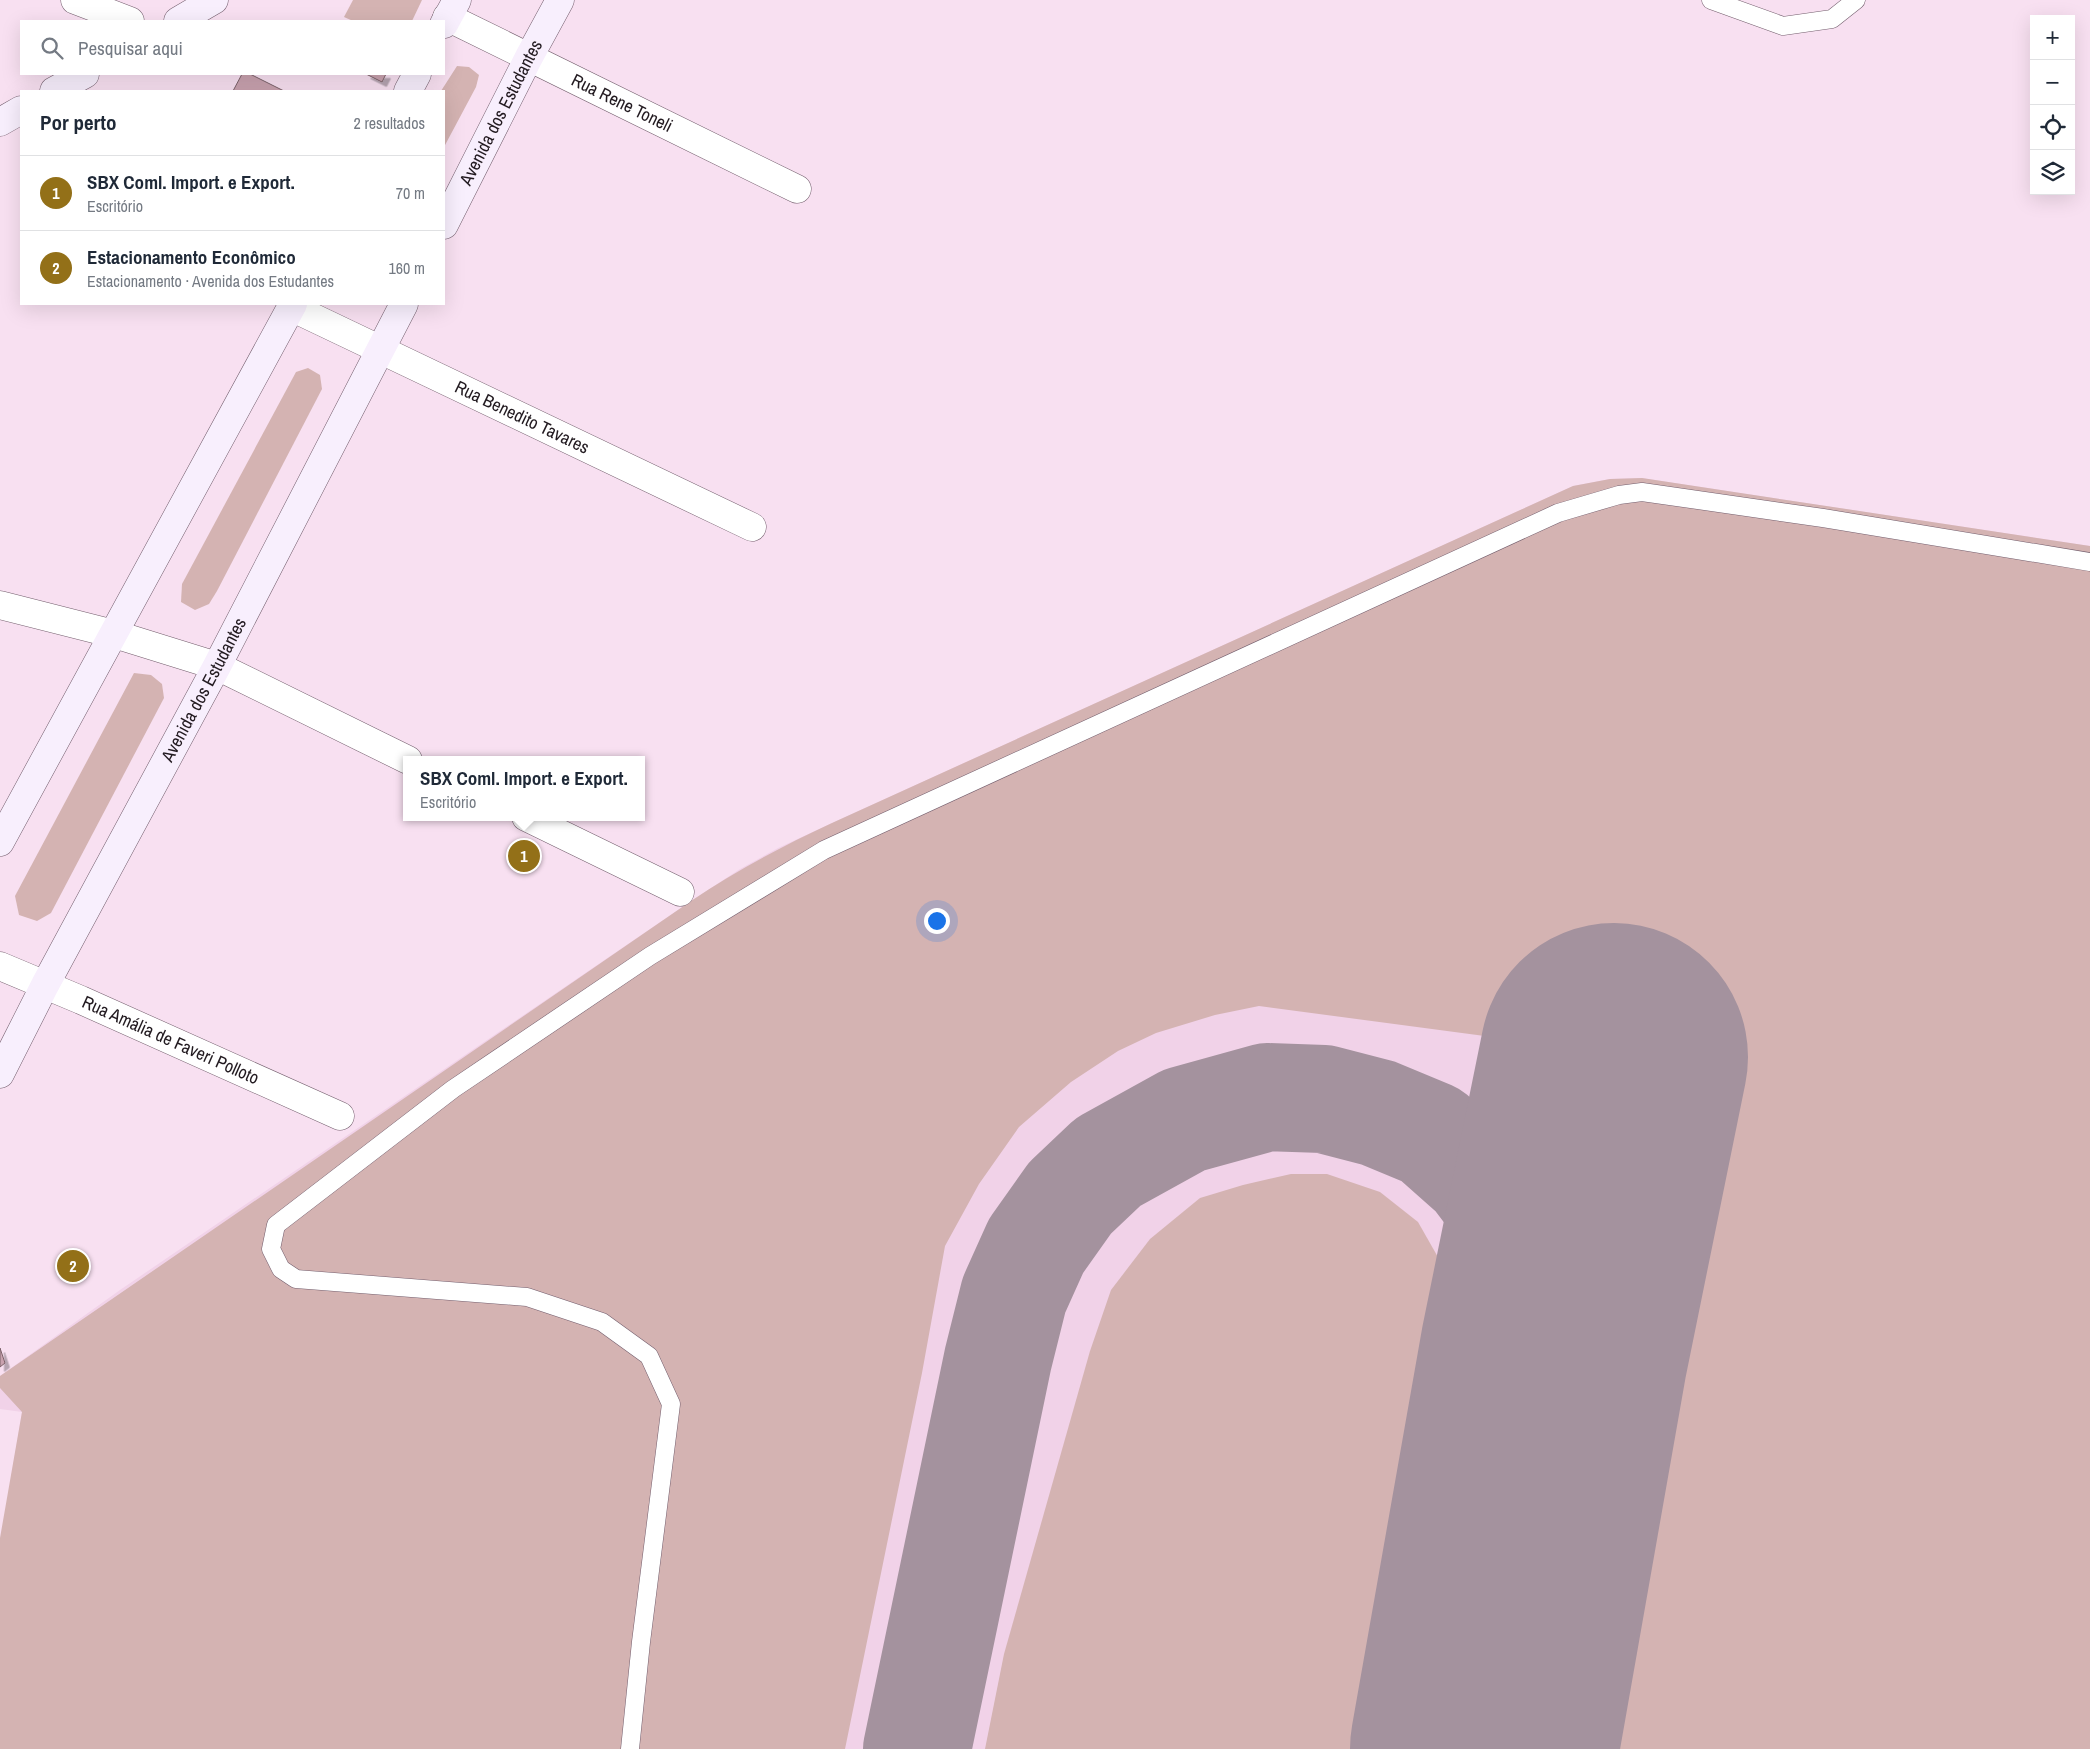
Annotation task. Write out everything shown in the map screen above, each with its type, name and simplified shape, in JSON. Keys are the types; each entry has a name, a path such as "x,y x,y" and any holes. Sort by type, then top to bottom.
{"main road":[{"path":"180,20 214,0"},
{"name":"Avenida dos Estudantes","path":"445,223 560,0"},
{"path":"56,90 83,75"},
{"path":"409,90 416,75"},
{"path":"0,122 20,111"},
{"name":"Avenida dos Estudantes","path":"0,1074 45,985 217,666 403,305"},
{"path":"0,842 292,306"}],"street":[{"path":"75,0 127,20"},
{"name":"Rua Rene Toneli","path":"449,14 529,57 797,189"},
{"name":"Rua Benedito Tavares","path":"292,306 380,350 752,527"},
{"path":"0,605 114,634 217,666 403,758"},
{"path":"534,821 680,892"},
{"name":"Rua Amália de Faveri Polloto","path":"0,966 340,1116"}],"lane":[{"path":"1710,0 1783,26 1832,19 1856,0"},
{"path":"630,1749 641,1642 672,1404 649,1356 602,1322 528,1297 296,1279 282,1269 271,1249 276,1225 453,1089 650,956 824,850 1558,513 1619,495 1642,492 1814,516 2090,562"}],"shaded area":[{"path":"353,0 422,0 412,20 351,20 344,17"},
{"path":"457,66 469,67 479,75 476,87 445,145 445,90 442,90"},
{"path":"308,368 320,375 322,389 217,591 209,604 195,610 181,602 182,584 296,372"},
{"path":"1642,478 2090,546 2090,1749 0,1749 0,1545 22,1412 0,1409 0,1376 120,1290 691,901 740,869 778,848 1573,486 1610,479"},
{"path":"1642,478 2090,546 2090,1749 1592,1749 1655,1408 1712,1080 1694,1056 1566,1033 1552,1045 1259,1006 1215,1015 1156,1033 1118,1051 1071,1082 1019,1127 979,1184 945,1246 922,1373 845,1749 0,1749 0,1538 22,1412 0,1388 0,1376 691,901 760,859 832,823 1573,486 1610,479"},
{"path":"134,673 151,675 162,684 164,698 51,913 37,921 19,915 15,896"},
{"path":"1291,1174 1327,1174 1380,1192 1418,1222 1447,1273 1453,1351 1377,1749 985,1749 1004,1654 1090,1351 1111,1290 1150,1239 1200,1198 1243,1185"}],"building":[{"path":"241,75 252,75 282,90 234,90"},
{"path":"368,75 386,75 382,82"},
{"path":"0,1348 5,1363 0,1367"}],"taxiway":[{"path":"917,1749 998,1359 1014,1295 1036,1246 1070,1198 1108,1162 1184,1120 1267,1097 1324,1099 1378,1113 1431,1135 1475,1174 1503,1211 1541,1301 1554,1352"}],"runway":[{"path":"1484,1749 1554,1352 1614,1057"}],"place":[{"name":"SBX Coml. Import. e Export.","path":"524,856"},
{"name":"Estacionamento Econômico","path":"73,1266"}]}
